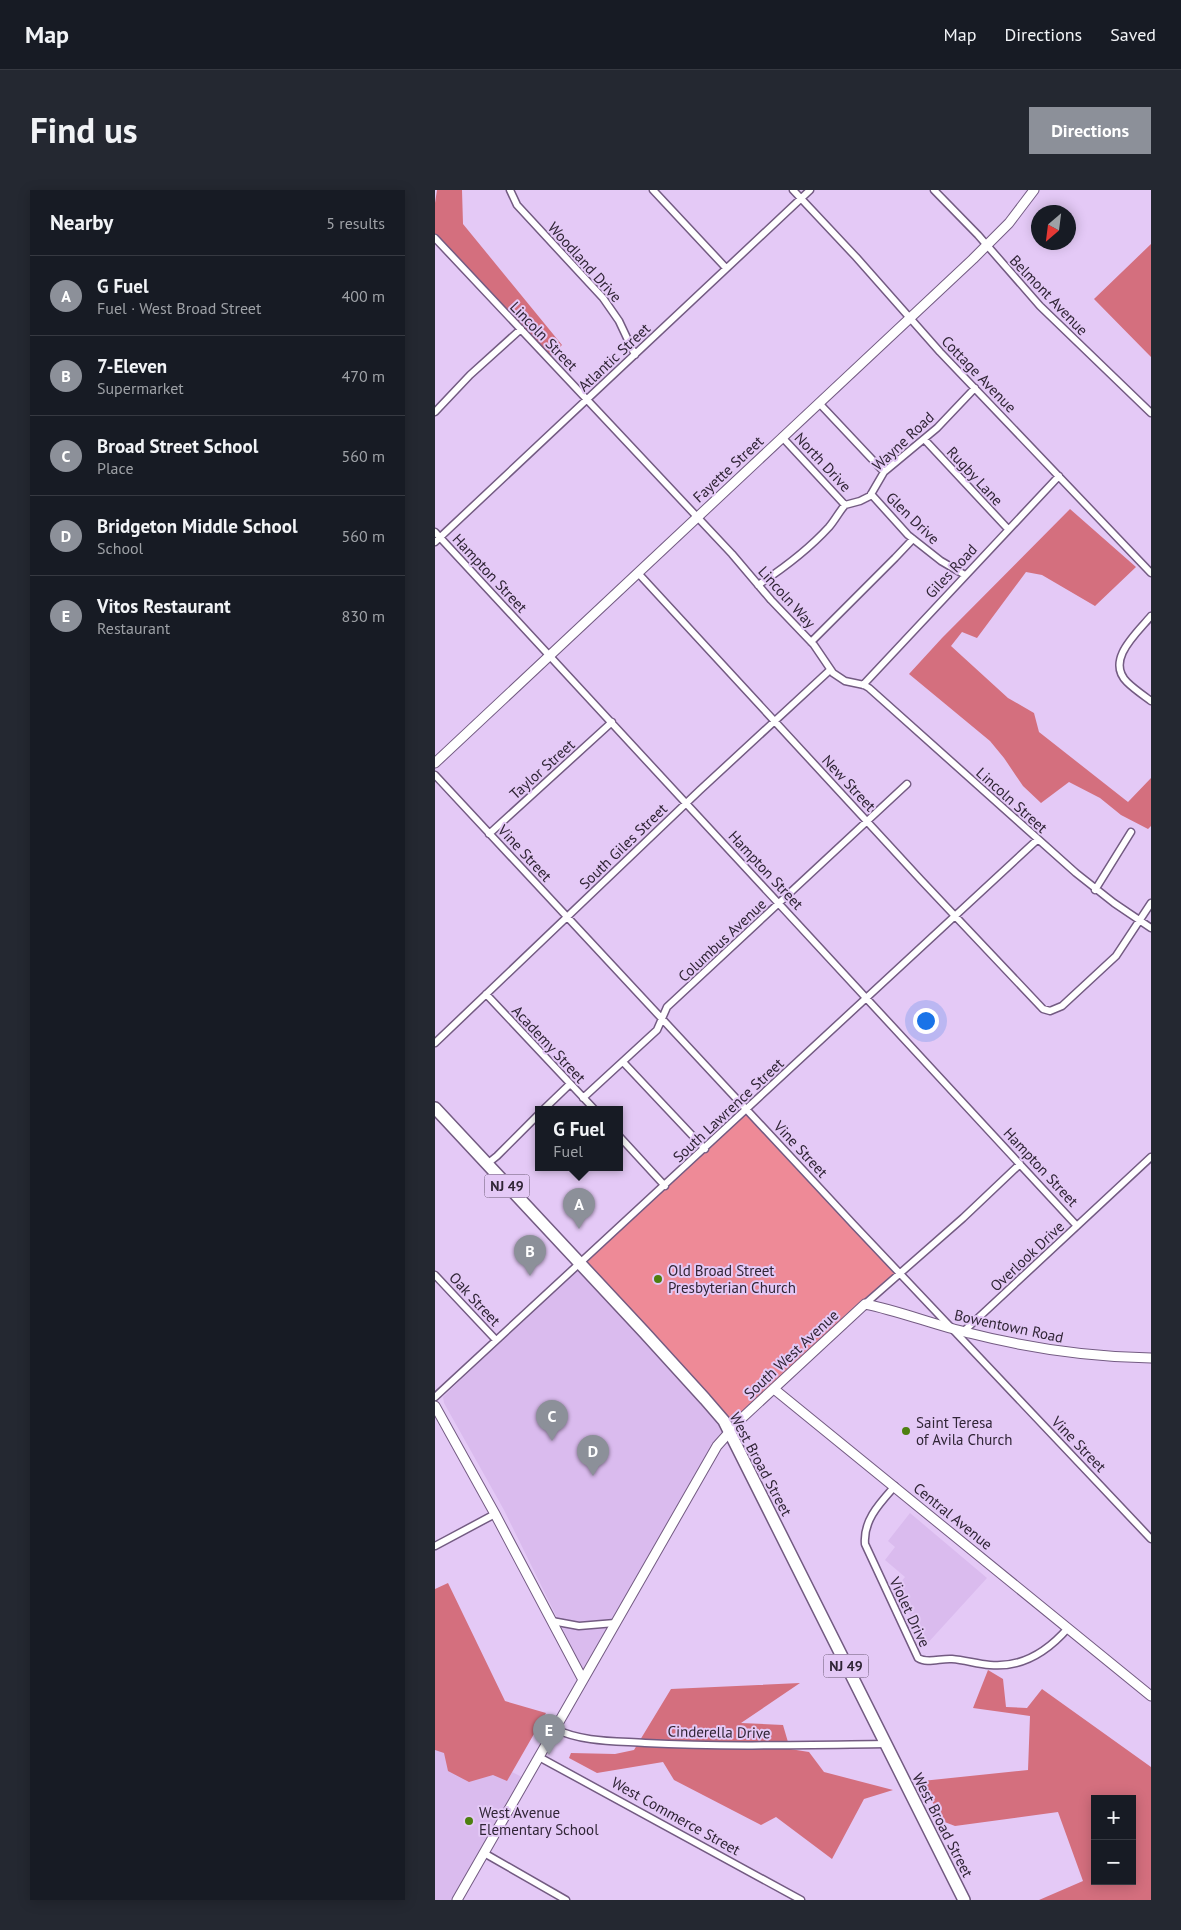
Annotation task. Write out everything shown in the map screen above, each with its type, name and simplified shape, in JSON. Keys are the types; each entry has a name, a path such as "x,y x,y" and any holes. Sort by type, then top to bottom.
{"highway":[{"name":"West Broad Street","path":"435,1108 705,1399 729,1431 964,1900"}],"main road":[{"name":"Fayette Street","path":"435,763 1009,224 1034,190"},
{"name":"Bowentown Road","path":"865,1304 963,1332 1075,1354 1151,1358"},
{"name":"South West Avenue","path":"457,1900 717,1446 729,1431 865,1304"},
{"name":"Central Avenue","path":"774,1389 1151,1696"},
{"path":"435,1406 553,1621 583,1680"}],"street":[{"name":"Woodland Drive","path":"510,190 517,205 603,298 619,321 635,355"},
{"path":"653,190 726,268"},
{"name":"Cottage Avenue","path":"793,190 909,318 1151,572"},
{"name":"Atlantic Street","path":"437,537 588,400 810,190"},
{"name":"Belmont Avenue","path":"934,190 1047,313 1151,414"},
{"name":"Lincoln Street","path":"435,238 489,298 521,329 697,517"},
{"path":"435,412 470,375 521,329"},
{"name":"Wayne Road","path":"845,504 865,499 871,494 884,472 924,439 975,388"},
{"path":"819,403 884,472"},
{"name":"North Drive","path":"782,437 845,504"},
{"name":"Rugby Lane","path":"924,439 1008,529"},
{"name":"Giles Road","path":"863,685 1059,476"},
{"name":"Glen Drive","path":"871,494 913,539 941,561 965,575"},
{"path":"758,585 783,569 801,554 828,528 845,504"},
{"name":"Lincoln Way","path":"697,517 821,653 830,670 845,681 863,685"},
{"name":"Hampton Street","path":"437,537 612,722 1077,1226"},
{"path":"811,642 913,539"},
{"name":"New Street","path":"638,573 1043,1009 1050,1011 1061,1006 1099,972 1116,956 1139,920"},
{"path":"1151,616 1123,651 1120,662 1120,670 1125,681 1151,701"},
{"name":"South Giles Street","path":"435,1042 830,670"},
{"name":"Lincoln Street","path":"863,685 1095,890 1151,928"},
{"name":"Taylor Street","path":"489,834 612,722"},
{"name":"Vine Street","path":"435,775 900,1274 1151,1539"},
{"name":"Columbus Avenue","path":"583,1098 657,1030 663,1020 667,1007 907,784"},
{"path":"1095,890 1131,832"},
{"name":"South Lawrence Street","path":"435,1397 1037,840"},
{"path":"1139,920 1151,903"},
{"name":"Academy Street","path":"486,994 591,1106"},
{"path":"623,1062 705,1148"},
{"path":"547,1106 570,1084"},
{"path":"487,1164 535,1118"},
{"path":"623,1140 665,1186"},
{"name":"Overlook Drive","path":"963,1332 1151,1157"},
{"name":"South West Avenue","path":"865,1304 1020,1164"},
{"name":"Oak Street","path":"435,1275 496,1340"},
{"name":"Violet Drive","path":"895,1486 872,1514 864,1535 865,1544 917,1658 925,1661 950,1659 990,1665 1017,1663 1045,1650 1068,1628"},
{"path":"435,1546 495,1514"},
{"path":"553,1621 579,1626 615,1623"},
{"name":"Cinderella Drive","path":"555,1728 568,1735 602,1740 689,1745 886,1744"},
{"name":"West Commerce Street","path":"539,1757 801,1900"},
{"path":"484,1853 566,1900"}],"shaded area":[{"path":"437,190 462,190 463,224 562,345 546,360 435,239"},
{"path":"1151,244 1151,357 1094,299"},
{"path":"1070,509 1136,567 1095,606 1042,575 1026,572 977,638 962,632 951,646 1008,698 1034,713 1039,732 1128,802 1151,778 1151,826 1148,829 1121,815 1100,798 1069,782 1041,803 1023,786 990,741 909,674 942,638"},
{"path":"747,1109 900,1274 729,1431 580,1264"},
{"path":"580,1264 729,1431 583,1680 567,1638 504,1510 444,1403 443,1397"},
{"path":"910,1513 987,1578 925,1646 896,1588 905,1577 885,1560 895,1547 888,1541"},
{"path":"448,1583 505,1701 546,1713 507,1781 493,1775 469,1782 448,1771 444,1753 435,1750 435,1589"},
{"path":"988,1670 1003,1679 1006,1707 1027,1708 1042,1689 1151,1767 1151,1900 1039,1900 1083,1881 1058,1812 955,1826 942,1821 922,1781 1028,1770 1030,1716 973,1708"},
{"path":"800,1683 741,1723 783,1725 790,1749 809,1752 824,1772 893,1790 864,1799 832,1859 776,1817 761,1825 674,1780 663,1762 597,1773 569,1758 571,1753 615,1754 634,1750 671,1689"},
{"name":"West Avenue Elementary School","path":"435,1734 526,1779 457,1900 435,1900"}],"place":[{"name":"G Fuel","path":"579,1229"},
{"name":"7-Eleven","path":"530,1276"},
{"name":"Old Broad Street Presbyterian Church","path":"658,1279"},
{"name":"Saint Teresa of Avila Church","path":"906,1431"},
{"name":"Broad Street School","path":"552,1441"},
{"name":"Bridgeton Middle School","path":"593,1476"},
{"name":"Vitos Restaurant","path":"549,1755"},
{"name":"West Avenue Elementary School","path":"469,1821"}]}
